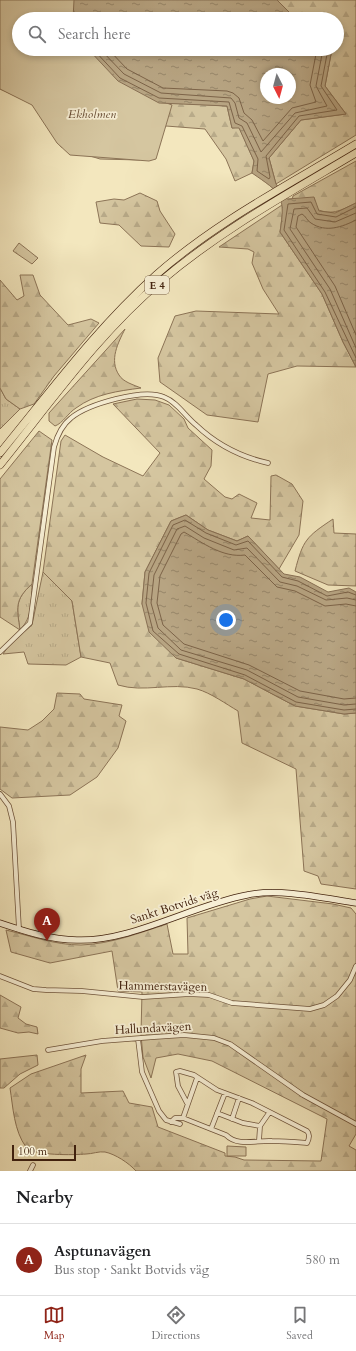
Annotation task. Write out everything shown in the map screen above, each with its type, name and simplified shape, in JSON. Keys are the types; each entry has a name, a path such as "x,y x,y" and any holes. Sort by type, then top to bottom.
{"highway":[{"name":"E 4","path":"0,453 98,333 157,275 217,228 356,144"},
{"name":"E 4","path":"0,465 103,338 133,306 161,281 221,235 356,153"}],"main road":[{"name":"Sankt Botvids väg","path":"0,923 66,940 104,938 236,897 260,893 278,893 356,903"}],"street":[{"path":"0,652 30,623 54,447 60,432 70,418 93,406 130,395 151,394 162,396 178,406 196,426 216,441 237,454 268,463"},
{"path":"0,794 9,806 13,822 19,929"},
{"name":"Hammerstavägen","path":"0,976 33,989 82,991 143,997 189,994 209,995 232,1003 310,1008 324,1005 337,996 350,980 356,966"},
{"name":"Hallundavägen","path":"48,1050 102,1041 184,1035 205,1036 222,1040 238,1049 303,1095 356,1124"},
{"path":"138,1039 142,1072 159,1111 166,1120 180,1124"},
{"path":"171,1122 175,1118 183,1118 226,1135 230,1139 249,1142 307,1143 308,1140 307,1131 239,1098 225,1093 185,1072 176,1072 178,1086 187,1103"},
{"path":"183,1118 187,1103 198,1078"},
{"path":"211,1129 225,1093"},
{"path":"232,1119 239,1098"},
{"path":"217,1113 232,1119 260,1126"},
{"path":"260,1141 260,1126 269,1113"},
{"path":"30,1171 33,1165"}],"green space":[{"name":"Ekholmen","path":"0,0 12,12 12,56 37,56 158,102 227,106 232,128 239,127 254,161 252,173 235,181 226,159 205,129 166,126 140,160 100,159 61,147 47,123 31,103 0,89"},
{"name":"Ekholmen","path":"0,0 76,0 75,12 12,12 12,56 98,56 156,99 172,105 156,159 149,161 70,155 57,143 32,105 0,89"},
{"path":"277,0 356,0 356,135 276,184 269,158 301,120 346,114 325,86 331,56 344,56 344,12 289,12"},
{"path":"356,161 356,203 338,211 328,212 292,200 293,196"},
{"path":"140,193 157,201 160,211 175,234 169,247 141,246 119,225 100,223 96,202 114,199 124,200"},
{"path":"282,205 283,210 280,232 322,294 343,342 356,367 297,366 268,374 258,422 207,415 160,382 158,358 175,316 196,311 279,314 263,289 252,263 254,252 248,249 219,247"},
{"path":"19,243 38,258 32,264 13,251"},
{"path":"20,275 33,275 40,295 68,325 91,319 99,323 54,376 34,404 20,409 6,399 0,388 0,280 17,300 24,296"},
{"path":"125,329 116,352 116,369 123,380 141,388 115,392 91,399 73,410 61,423 55,426 49,421 49,413"},
{"path":"0,388 6,399 20,409 0,429"},
{"path":"137,399 155,400 169,405 184,419 188,428 212,450 211,466 204,479 225,497 232,499 239,494 257,503 251,518 270,520 271,476 276,475 292,484 303,501 299,535 279,569 248,536 237,541 208,530 186,515 171,521 145,572 142,604 176,658 244,679 295,706 344,714 356,713 356,889 321,884 318,876 304,871 296,769 242,743 238,711 213,696 197,689 187,687 138,688 118,685 110,663 81,657 72,601 43,572 61,441 65,435 103,457 143,476 160,453 113,404"},
{"path":"39,431 52,440 32,584 22,595 18,605 20,630 0,617 0,479"},
{"path":"333,519 334,533 356,534 356,586 328,585 295,571 303,546 307,540 317,530"},
{"path":"43,572 72,601 81,657 66,665 28,664 24,652 3,654 9,645 32,625"},
{"path":"32,584 29,614 20,630 18,605 22,595"},
{"path":"57,693 80,694 84,699 122,705 119,716 126,721 118,748 97,777 70,795 12,798 0,789 0,727 28,730 42,721 54,709"},
{"path":"267,896 333,904 351,908 356,914 356,1134 349,1146 356,1150 356,1171 136,1171 122,1159 105,1152 64,1155 37,1152 26,1147 16,1126 10,1088 31,1074 86,1055 81,1069 81,1093 123,1091 129,1103 152,1107 158,1127 225,1153 225,1156 244,1160 321,1161 327,1119 212,1061 178,1054 156,1058 151,1078 143,1057 141,1035 142,992 118,991 112,951 50,963 11,952 6,930 52,942 81,945 103,943 167,924 173,954 188,954 187,918 250,899"},
{"path":"0,995 21,1007 18,1018 26,1024 37,1027 38,1034 29,1032 18,1033 0,1028"},
{"path":"37,1055 38,1065 20,1074 4,1088 0,1088 0,1059"},
{"path":"227,1146 246,1147 246,1156 227,1156"}],"water":[{"path":"74,0 277,0 289,12 73,12"},
{"path":"95,56 331,56 325,86 346,114 301,120 269,158 276,184 287,199 314,197 319,211 335,213 356,203 356,367 343,342 322,294 280,232 282,210 279,196 269,185 252,173 254,161 239,128 232,128 227,106 159,103 118,81"},
{"path":"186,515 208,530 237,541 248,536 284,574 300,577 328,592 349,588 356,592 356,713 344,714 295,706 244,679 176,658 149,632 142,604 145,572 171,521"}],"place":[{"name":"Asptunavägen","path":"47,941"}]}
